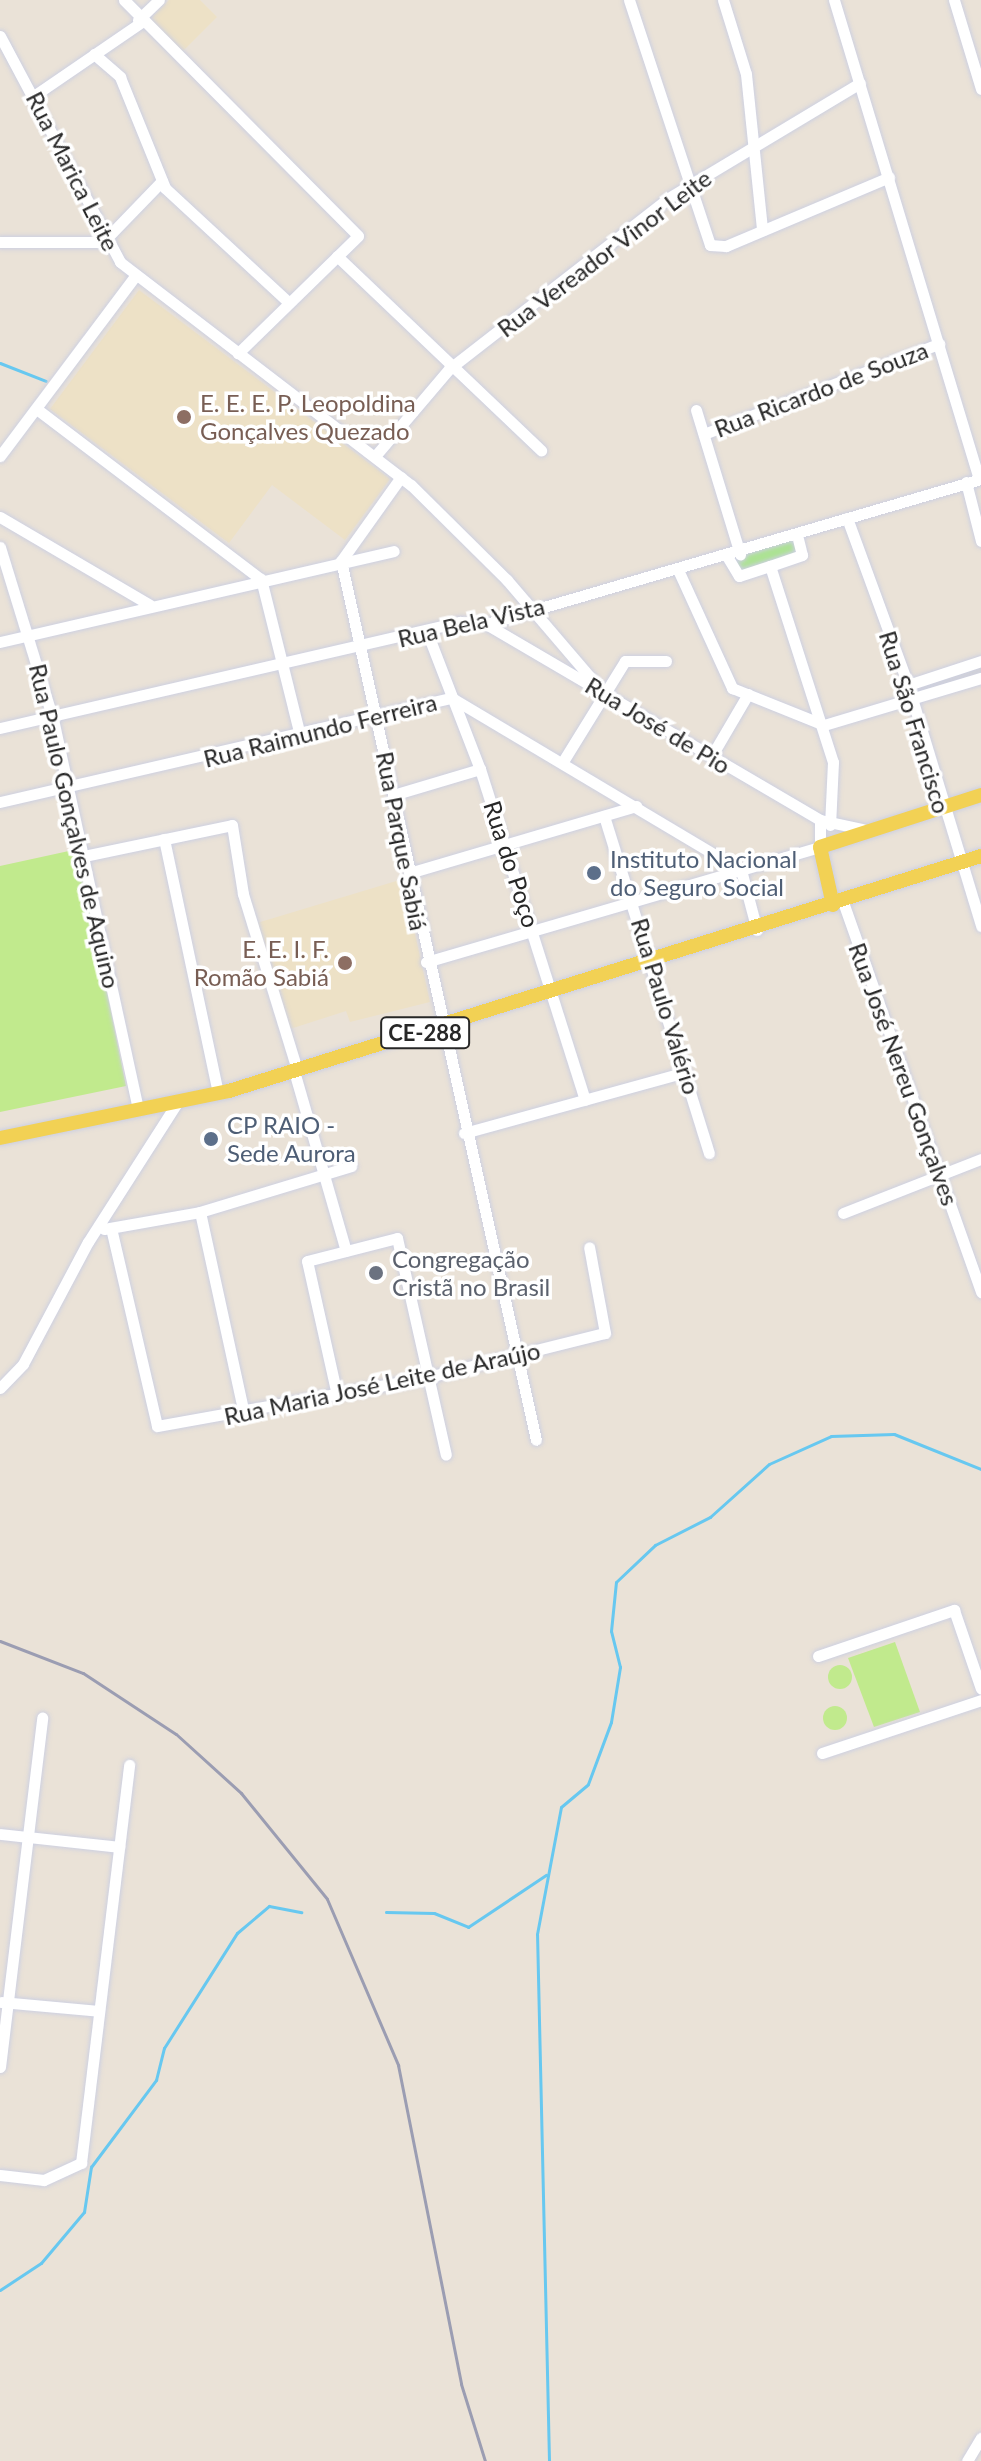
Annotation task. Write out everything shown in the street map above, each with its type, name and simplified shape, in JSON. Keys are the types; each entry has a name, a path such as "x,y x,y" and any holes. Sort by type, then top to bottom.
{"main road":[{"path":"820,847 981,795"},
{"name":"Rua José Nereu Gonçalves","path":"820,847 838,904"},
{"name":"CE-288","path":"0,1138 218,1093 296,1071 654,963 981,856"}],"street":[{"path":"124,0 139,21 358,236 238,353"},
{"path":"35,95 139,21 159,0"},
{"path":"629,0 691,184 706,240 716,247 889,177"},
{"path":"723,0 746,74 762,230"},
{"path":"834,0 980,479"},
{"path":"954,0 981,89"},
{"name":"Rua Marica Leite","path":"0,36 17,59 35,95 100,241 136,275 401,477 532,608 604,692"},
{"path":"94,54 120,77 163,184 289,303"},
{"name":"Rua Vereador Vinor Leite","path":"376,455 455,366 691,184 752,144 860,83"},
{"path":"0,242 100,241 163,184"},
{"path":"337,256 541,450"},
{"path":"0,456 38,410 136,275"},
{"name":"Rua Ricardo de Souza","path":"704,434 939,344"},
{"path":"38,410 261,579 300,735"},
{"path":"696,410 738,576 802,555 797,535"},
{"path":"341,561 401,477"},
{"name":"Rua Bela Vista","path":"0,728 53,719 468,620 486,624 532,608 734,556 847,518 980,479"},
{"path":"966,482 981,541"},
{"path":"0,517 150,605"},
{"name":"Rua São Francisco","path":"847,518 908,685 908,703 958,864 977,902 981,926"},
{"name":"Rua Paulo Gonçalves de Aquino","path":"0,547 31,636 53,719 138,1108"},
{"path":"0,642 261,579 394,551"},
{"name":"Rua Parque Sabiá","path":"341,561 377,717 440,1028 536,1440"},
{"name":"Rua José Nereu Gonçalves","path":"770,566 824,725 836,787 820,847"},
{"path":"679,572 723,676 748,694 824,725 908,703 981,678"},
{"name":"Rua José de Pio","path":"486,624 825,823"},
{"name":"Rua do Poço","path":"427,632 480,769 534,930 585,1100"},
{"path":"562,763 625,661 666,661"},
{"path":"908,685 981,661"},
{"path":"711,757 748,694"},
{"name":"Rua Raimundo Ferreira","path":"0,802 452,698 741,870"},
{"path":"393,795 480,769"},
{"path":"409,873 636,806"},
{"name":"Rua Paulo Valério","path":"604,816 654,963 709,1153"},
{"path":"825,823 851,831 895,823"},
{"path":"84,856 232,825 243,894 346,1251"},
{"path":"164,839 218,1093"},
{"path":"426,962 820,847"},
{"path":"741,870 757,930"},
{"name":"Rua José Nereu Gonçalves","path":"838,904 941,1175 981,1292"},
{"path":"464,1133 686,1072"},
{"path":"0,1388 23,1364 95,1230 178,1101"},
{"path":"843,1213 981,1159"},
{"path":"95,1230 200,1212 351,1166"},
{"path":"200,1212 244,1413"},
{"name":"Rua Maria José Leite de Araújo","path":"111,1228 157,1426 244,1413 428,1377 605,1333 589,1247"},
{"path":"337,1395 307,1261 397,1238 446,1455"},
{"path":"818,1656 954,1610 981,1689"},
{"path":"822,1753 981,1700"},
{"path":"0,2067 4,2002 42,1718"},
{"path":"0,2175 44,2180 81,2163 129,1765"},
{"path":"0,1834 119,1847"},
{"path":"4,2002 99,2011"},
{"path":"967,2461 981,2438"}],"shaded area":[{"path":"169,0 200,0 217,17 182,52 149,20"},
{"name":"E. E. E. P. Leopoldina Gonçalves Quezado","path":"139,290 390,479 345,540 272,485 229,543 50,409"},
{"path":"981,667 981,675 917,699 913,687"},
{"name":"E. E. I. F. Romão Sabiá","path":"403,879 430,1002 350,1022 346,1011 290,1029 257,923"}],"green space":[{"path":"794,538 799,552 740,572 733,559"},
{"path":"78,849 126,1086 0,1112 0,866"},
{"path":"895,1642 920,1712 874,1727 848,1658"},
{"path":"840,1665 851,1672 852,1677 845,1688 840,1689 829,1682 828,1677 835,1666"},
{"path":"835,1706 843,1710 847,1718 843,1726 835,1730 827,1726 823,1718 827,1710"}],"waterway":[{"path":"0,363 46,381"},
{"path":"549,2461 537,1934 561,1807 588,1784 611,1722 620,1667 611,1631 616,1582 655,1545 710,1517 769,1464 831,1436 894,1434 981,1469"},
{"path":"386,1912 434,1913 468,1927 546,1875"},
{"path":"0,2290 41,2263 84,2212 91,2167 156,2080 164,2048 237,1933 269,1906 301,1912"}],"railway":[{"path":"0,1641 83,1673 176,1734 241,1793 327,1899 398,2065 461,2384 485,2461"}],"place":[{"name":"E. E. E. P. Leopoldina Gonçalves Quezado","path":"184,417"},
{"name":"Instituto Nacional do Seguro Social","path":"594,873"},
{"name":"E. E. I. F. Romão Sabiá","path":"345,963"},
{"name":"CP RAIO - Sede Aurora","path":"211,1139"},
{"name":"Congregação Cristã no Brasil","path":"376,1273"}]}
